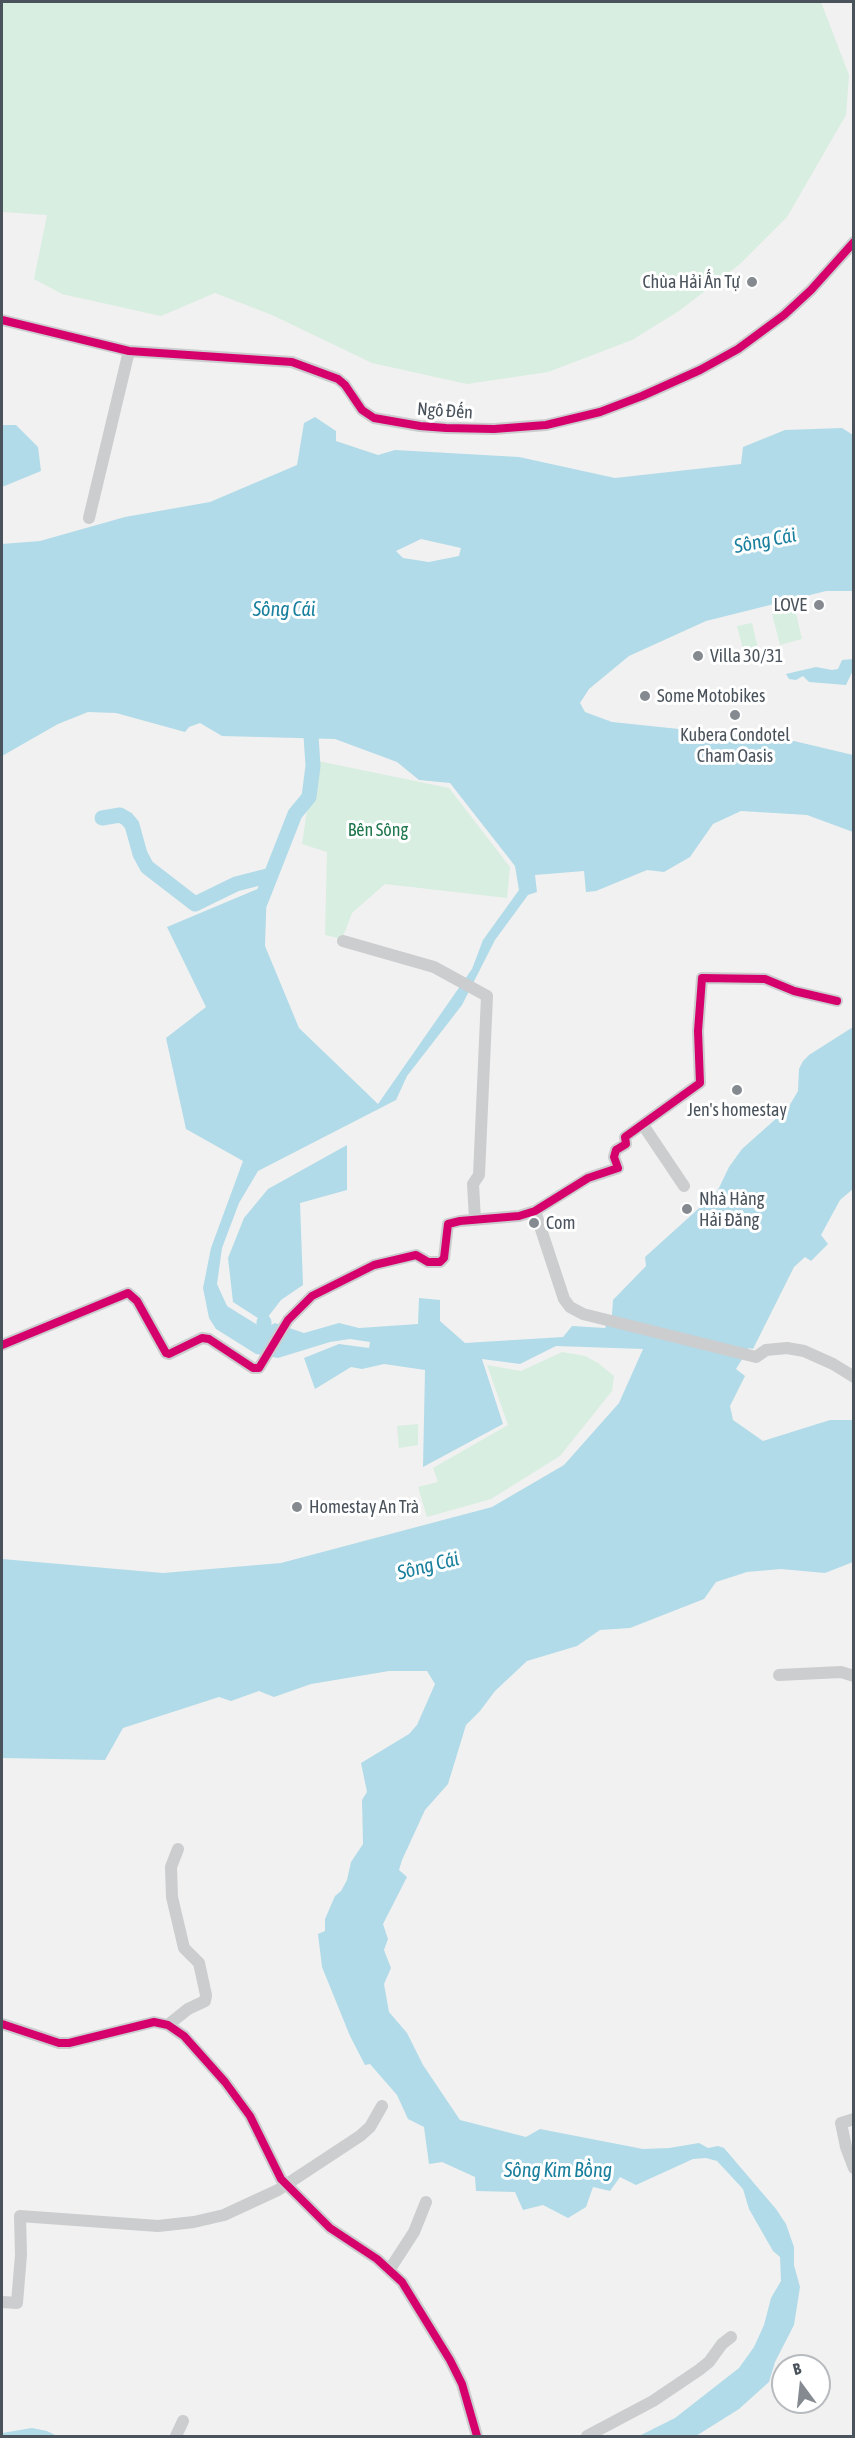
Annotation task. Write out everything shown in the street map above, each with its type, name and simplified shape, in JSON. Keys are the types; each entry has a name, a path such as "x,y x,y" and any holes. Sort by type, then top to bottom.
{"street":[{"name":"Ngô Đến","path":"2,320 129,351 292,362 338,379 362,410 374,418 420,426 494,429 546,425 600,412 642,396 700,370 738,349 784,315 811,290 854,242"},
{"path":"89,518 129,351"},
{"path":"343,941 414,960 460,980 487,997 479,1175 473,1184 475,1220"},
{"path":"2,1345 128,1293 136,1301 166,1353 170,1354 202,1338 208,1339 253,1368 259,1368 294,1311 312,1296 365,1268 416,1255 428,1262 442,1260 448,1224 519,1216 535,1210 588,1178 618,1168 614,1157 616,1150 626,1144 625,1137 700,1083 698,1031 702,978 765,979 794,991 837,1001"},
{"path":"644,1125 684,1186"},
{"path":"535,1210 564,1299 570,1307 597,1318 756,1357 766,1350 787,1348 804,1351 854,1377"},
{"path":"779,1675 841,1672 854,1676"},
{"path":"168,2025 188,2008 205,2001 206,1995 199,1964 184,1948 172,1897 171,1867 178,1849"},
{"path":"2,2024 59,2043 69,2043 154,2022 168,2025 176,2030 196,2049 250,2116 286,2185 330,2228 390,2269 402,2282 450,2361 466,2395 477,2436"},
{"path":"2,2302 17,2303 21,2255 20,2216 144,2226 179,2224 224,2215 286,2185 360,2136 370,2127 382,2106"},
{"path":"854,2119 841,2123 846,2147 854,2168"},
{"path":"390,2269 419,2223 426,2202"},
{"path":"587,2436 653,2400 699,2370 731,2337"},
{"path":"176,2436 183,2421"}],"green space":[{"path":"2,2 821,2 849,75 846,115 787,217 740,264 679,311 632,340 548,372 467,384 372,363 272,315 215,293 161,316 62,294 34,279 47,215 2,212"},
{"path":"795,609 802,639 780,645 772,614"},
{"path":"752,623 759,653 745,656 737,626"},
{"name":"Bên Sông","path":"318,761 449,788 510,867 507,898 385,884 352,913 342,939 325,935 327,852 302,844 309,797"},
{"path":"562,1352 585,1356 614,1376 612,1391 560,1456 491,1499 427,1517 418,1487 438,1482 433,1468 508,1425 487,1365 521,1371"},
{"path":"418,1424 418,1445 399,1448 397,1426"}],"water":[{"path":"315,417 336,431 336,441 378,455 395,450 519,457 615,478 741,464 743,447 785,430 842,428 853,435 853,591 826,591 706,621 629,656 589,689 580,703 585,712 612,722 794,741 853,755 853,832 807,815 741,811 713,824 690,857 664,872 647,870 596,891 586,892 584,871 535,875 537,892 528,895 495,940 462,1005 407,1076 396,1100 258,1171 239,1203 222,1248 217,1284 227,1306 264,1329 275,1323 304,1333 339,1323 359,1328 418,1324 419,1298 440,1300 440,1321 465,1343 563,1337 572,1326 605,1328 612,1315 613,1300 646,1266 645,1257 717,1192 729,1167 742,1149 788,1108 798,1091 799,1069 803,1061 853,1027 853,1189 840,1200 821,1235 828,1244 811,1261 805,1257 794,1267 753,1349 749,1348 736,1369 745,1376 730,1406 733,1420 763,1441 830,1420 853,1420 853,1562 825,1573 781,1569 747,1572 716,1582 704,1599 630,1628 600,1630 577,1646 527,1661 495,1691 466,1725 448,1784 425,1810 402,1860 399,1870 407,1877 383,1924 388,1939 384,1950 391,1968 384,1984 389,2012 407,2033 423,2065 460,2120 526,2137 540,2129 643,2149 699,2143 708,2148 718,2146 724,2148 786,2224 794,2247 794,2265 800,2287 794,2325 779,2354 771,2354 769,2382 739,2409 696,2436 639,2436 675,2418 739,2368 754,2347 764,2325 771,2298 781,2281 780,2257 773,2251 749,2209 743,2189 717,2161 706,2158 693,2159 636,2185 620,2177 610,2191 593,2187 586,2207 568,2218 543,2205 523,2210 515,2192 476,2191 475,2177 442,2162 429,2164 424,2127 408,2119 397,2095 370,2064 365,2065 350,2036 322,1967 318,1934 325,1931 325,1919 335,1896 347,1880 351,1862 363,1844 362,1800 367,1792 361,1763 409,1734 417,1725 435,1684 427,1671 389,1671 311,1684 274,1697 259,1691 231,1701 219,1697 123,1728 105,1760 2,1758 2,1559 163,1573 281,1563 492,1507 564,1465 619,1403 643,1349 556,1346 520,1364 482,1359 503,1424 423,1467 425,1370 384,1364 362,1369 351,1367 315,1389 304,1358 339,1344 369,1348 370,1342 350,1339 330,1342 278,1358 256,1354 216,1329 209,1318 203,1288 211,1248 243,1161 186,1129 166,1038 206,1007 167,927 267,885 265,946 299,1028 378,1104 472,969 483,940 519,890 515,866 450,783 419,780 397,762 335,739 222,736 200,723 189,727 185,732 116,713 88,712 58,724 2,756 2,544 40,541 125,517 210,502 297,465 304,423","holes":["421,539 461,548 459,556 429,562 403,558 396,551"]},
{"path":"2,425 16,425 38,447 41,471 2,487"},
{"path":"853,659 853,670 846,685 809,682 803,676 796,680 789,679 786,674 816,667 838,669 842,660"},
{"path":"347,1145 347,1190 300,1203 303,1285 281,1300 264,1322 233,1302 228,1258 244,1218 268,1189"},
{"path":"32,2428 57,2436 2,2436 2,2433"}],"waterway":[{"path":"260,903 295,814 309,797 313,766 310,720"},
{"path":"102,818 120,815 127,819 132,825 140,854 147,867 195,904 236,884 271,875"},
{"path":"256,1340 264,1329 264,1322"}],"cycle path":[{"path":"2,320 129,351 292,362 338,379 345,385 362,410 374,418 446,428 494,429 546,425 600,412 642,396 700,370 738,349 784,315 811,290 854,242"},
{"path":"2,1345 128,1293 137,1301 166,1353 169,1354 202,1338 209,1339 253,1368 259,1368 288,1320 312,1296 374,1265 416,1255 428,1262 440,1262 444,1258 448,1224 519,1216 535,1211 588,1178 618,1168 614,1157 616,1150 626,1144 625,1137 700,1083 698,1031 702,978 765,979 794,991 837,1001"},
{"path":"2,2024 59,2043 69,2043 154,2022 168,2025 184,2036 225,2082 250,2116 281,2179 330,2228 377,2259 402,2282 450,2360 462,2384 477,2436"}],"place":[{"name":"Chùa Hải Ấn Tự","path":"752,282"},
{"name":"LOVE","path":"819,605"},
{"name":"Villa 30/31","path":"698,656"},
{"name":"Some Motobikes","path":"645,696"},
{"name":"Kubera Condotel Cham Oasis","path":"735,715"},
{"name":"Jen's homestay","path":"737,1090"},
{"name":"Nhà Hàng Hải Đăng","path":"687,1209"},
{"name":"Com","path":"534,1223"},
{"name":"Homestay An Trà","path":"297,1507"}],"water label":[{"name":"Sông Cái","path":"765,541"},
{"name":"Sông Cái","path":"284,610"},
{"name":"Sông Cái","path":"428,1566"},
{"name":"Sông Kim Bồng","path":"558,2171"}]}
